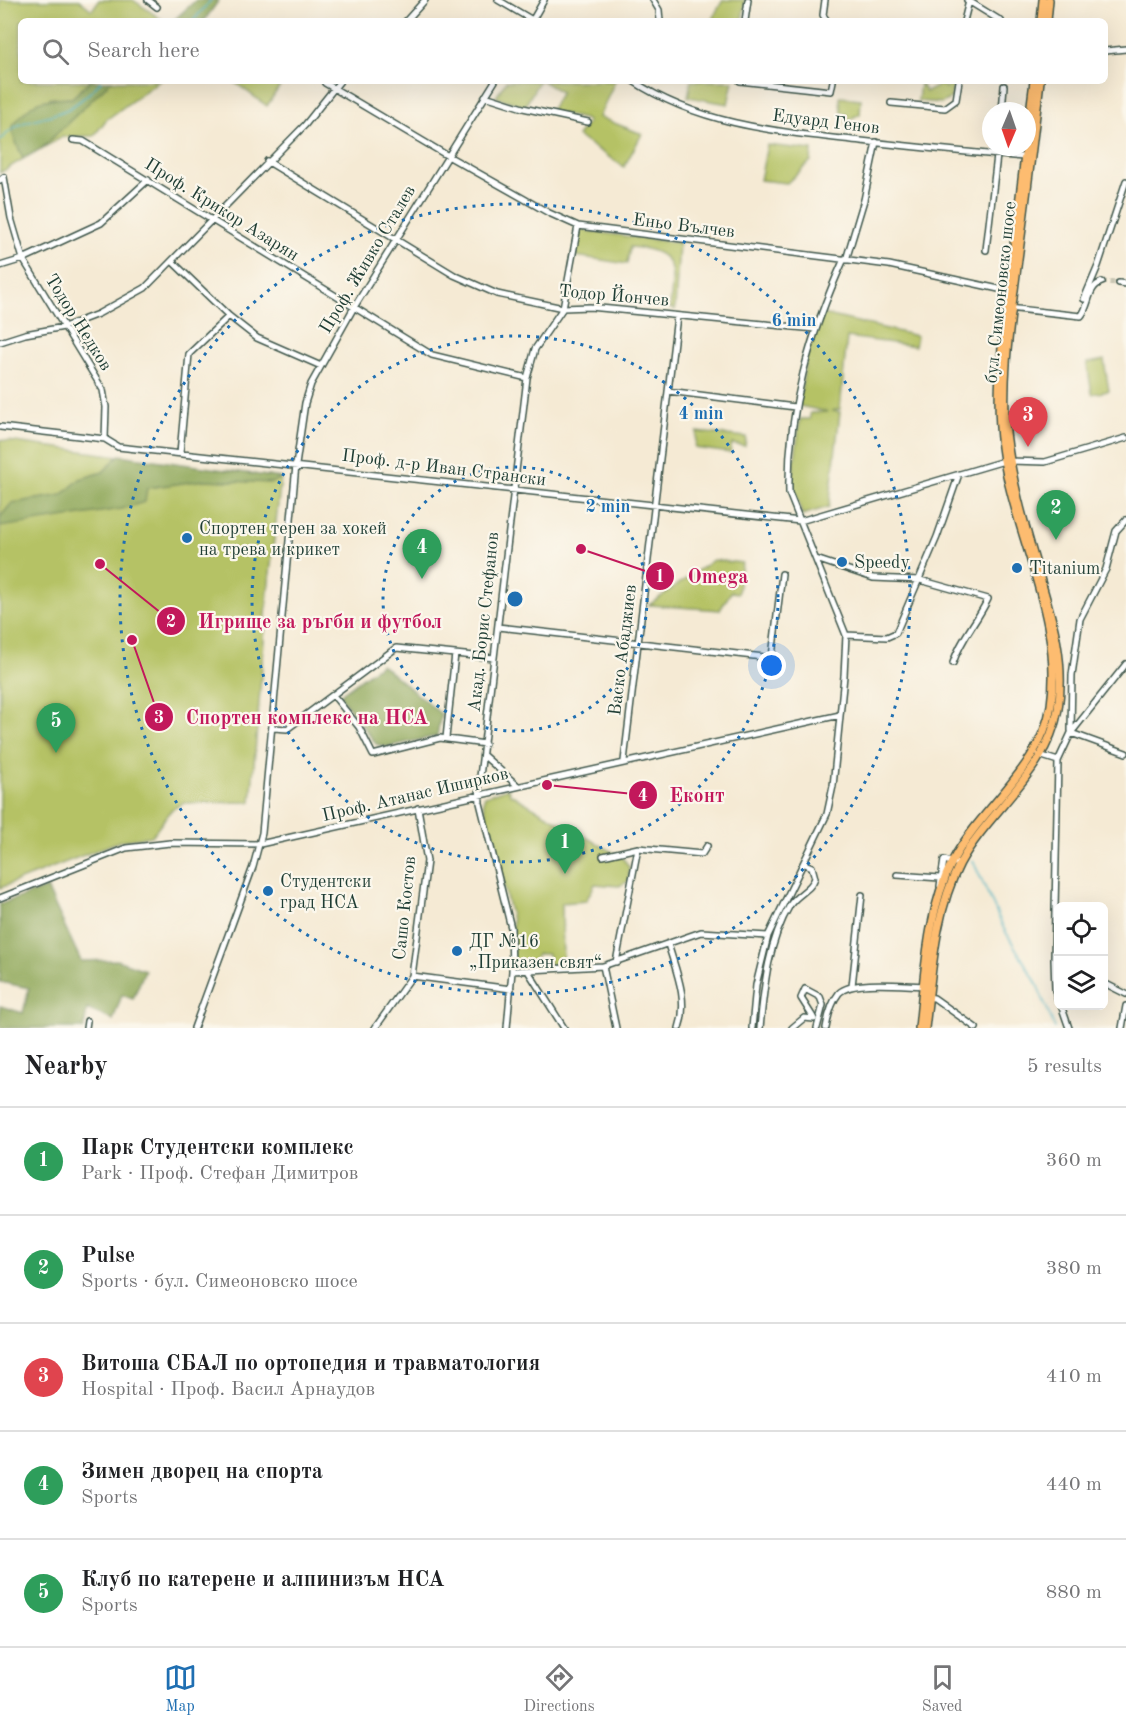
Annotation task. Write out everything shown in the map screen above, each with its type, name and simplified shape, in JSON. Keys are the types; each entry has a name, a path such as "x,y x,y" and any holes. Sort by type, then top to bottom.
{"main road":[{"path":"1041,18 1043,0"},
{"path":"1047,18 1049,0"},
{"path":"1031,102 1034,84"},
{"name":"бул. Симеоновско шосе","path":"925,1028 929,941 940,897 956,864 1037,753 1058,709 1059,651 1006,461 1004,389 1009,308 1040,84"},
{"name":"бул. Симеоновско шосе","path":"1009,308 1008,291 1024,157"},
{"name":"бул. Симеоновско шосе","path":"927,986 939,922 956,864"},
{"name":"бул. Симеоновско шосе","path":"919,1028 926,997"}],"street":[{"path":"148,0 157,8"},
{"path":"409,18 425,0"},
{"path":"498,0 528,18"},
{"path":"535,18 544,0"},
{"path":"653,0 659,10 660,18"},
{"path":"745,18 748,0"},
{"path":"825,0 826,18"},
{"path":"965,18 968,1 996,18"},
{"path":"1108,51 1126,49"},
{"name":"Еньо Вълчев","path":"327,84 333,90 448,156 549,213 578,226 888,265 1008,291"},
{"path":"0,342 25,334 64,327 136,295 173,262 267,161 305,125 338,84"},
{"name":"Проф. Живко Сталев","path":"194,1028 260,844 274,728 296,465 305,403 321,366 353,309 493,84"},
{"name":"Едуард Генов","path":"639,84 686,108 730,123 982,153"},
{"path":"767,84 831,91 832,84"},
{"path":"891,104 945,108 956,100 959,84"},
{"path":"1003,102 1004,86"},
{"path":"485,96 523,108 588,122"},
{"name":"Проф. Крикор Азарян","path":"73,140 83,141 213,219 353,309 432,355 527,378"},
{"path":"752,1028 756,985 768,936 805,864 827,814 840,715 846,635 789,494 795,407 815,329 845,259 864,200 876,142"},
{"path":"986,250 997,156"},
{"name":"Едуард Генов","path":"1010,156 1024,157"},
{"name":"Тодор Йончев","path":"267,161 454,274 497,294 562,308 590,307 815,329"},
{"name":"Тодор Недков","path":"2,178 16,243 23,260 103,390 106,406 105,438"},
{"path":"0,266 23,260 83,232 110,216 148,180"},
{"path":"1084,299 1098,266 1126,181"},
{"name":"Акад. Борис Стефанов","path":"507,1028 512,971 510,928 479,795 527,378 535,349 562,308 578,226"},
{"path":"173,262 229,316 257,338 321,366"},
{"path":"1009,308 1081,316 1091,291 1102,282"},
{"path":"180,453 189,354 229,316"},
{"name":"Васко Абаджиев","path":"624,761 677,316"},
{"path":"668,391 795,407"},
{"name":"Проф. д-р Иван Странски","path":"0,427 105,438 118,447 296,465 654,507 800,521 1006,461 1045,462 1126,438"},
{"path":"846,635 892,636 898,628 920,580 959,474"},
{"path":"1071,733 1072,675 1080,619 1106,568 1116,531 1126,520"},
{"path":"816,559 873,578 920,580 988,599 977,622 967,630 953,663"},
{"path":"498,627 637,643 771,662 782,574"},
{"path":"274,728 287,729 396,648 494,658"},
{"path":"447,738 455,654"},
{"path":"1056,956 1058,761 1071,733 1126,664"},
{"path":"333,695 359,727 372,748 373,756 447,738 485,744"},
{"name":"Проф. Атанас Иширков","path":"0,898 126,848 170,843 260,844 624,761 716,744 840,715"},
{"path":"1071,733 1126,753"},
{"path":"1037,753 1058,761"},
{"path":"483,755 518,786"},
{"name":"Сашо Костов","path":"412,976 427,861 418,808"},
{"path":"603,856 638,848 702,854 707,846"},
{"path":"616,962 638,848"},
{"name":"бул. Симеоновско шосе","path":"940,897 940,878 944,860 956,864"},
{"path":"760,1028 764,982 780,926 794,900 810,887 815,878 812,867 805,864"},
{"path":"897,874 940,878"},
{"path":"852,986 862,895"},
{"path":"512,971 603,966 701,932 768,936"},
{"path":"668,944 681,991 683,1013 679,1028"},
{"path":"603,966 616,1028"},
{"path":"528,971 564,1028"},
{"path":"375,1028 412,976 511,989"},
{"path":"1108,985 1126,994"},
{"path":"826,1028 833,1003 841,992 852,986 927,986"},
{"path":"806,989 820,997 823,1005 817,1027 801,998 806,989"},
{"path":"926,997 934,998 976,1028"},
{"path":"1122,1028 1126,1006"},
{"path":"1063,1010 1069,1028"},
{"path":"792,1028 804,1018 813,1017"}],"green space":[{"path":"0,0 79,0 92,10 99,0 133,0 160,18 18,18 18,84 87,84 72,98 50,98 13,135 23,159 0,173"},
{"path":"196,0 219,0 206,18 176,18"},
{"path":"723,0 745,0 742,18 713,18"},
{"path":"87,84 108,84 41,149 23,159 13,135 13,125 32,105 38,102 72,98"},
{"path":"108,84 155,84 106,120 94,136 62,137 41,149"},
{"path":"237,84 281,84 267,106"},
{"path":"504,84 537,84 525,106 496,97"},
{"path":"547,84 614,84 599,117 642,134 624,167 577,136 588,122 550,111 561,92"},
{"path":"690,84 732,84 728,104 688,97"},
{"path":"920,84 926,92 942,84 945,88 953,84 951,98 942,103 918,101"},
{"path":"840,97 861,99 860,114 850,119 849,124 846,123 847,114 841,113"},
{"path":"767,145 812,150 811,161 787,183 760,180"},
{"path":"580,230 679,243 675,310 670,308 671,272 664,257 657,252 630,247 627,264 575,256"},
{"path":"823,314 917,336 915,346 847,337 840,409 832,411 840,412 829,507 802,515 792,481 800,419 810,419 810,413 828,412 799,406 811,324"},
{"path":"1104,360 1109,391 1092,394 1087,363"},
{"path":"697,432 746,437 745,446 732,444 730,453 695,448"},
{"path":"0,440 281,478 268,591 251,802 183,803 171,810 152,836 120,841 0,888"},
{"path":"119,455 281,478 272,483 205,480 147,488 145,502 121,509 0,527 0,517 12,503 62,495 80,479 103,472"},
{"path":"713,560 742,563 738,593 731,592 720,610 649,605"},
{"path":"381,664 441,714 437,736 386,747 376,744 341,697 342,693"},
{"path":"508,788 510,794 623,858 629,867 629,881 619,886 595,884 586,901 562,903 563,963 550,965 548,954 538,954 528,966 514,967 512,920 483,802 485,796"},
{"path":"47,888 81,961 117,960 145,970 133,999 122,995 113,1020 87,1009 84,1028 0,1028 0,1006 23,1013 29,988 0,982 0,904"}],"waterway":[{"path":"196,18 211,0"},
{"path":"0,141 24,123 68,109 98,84"},
{"path":"973,861 1004,929 1036,982 1055,1028"}],"tunnel":[{"path":"1102,282 1119,283"}],"place":[{"name":"Витоша СБАЛ по ортопедия и травматология","path":"1028,447"},
{"name":"Спортен терен за хокей на трева и крикет","path":"187,538"},
{"name":"Pulse","path":"1056,540"},
{"name":"Omega","path":"581,549"},
{"name":"Speedy","path":"842,562"},
{"name":"Игрище за ръгби и футбол","path":"100,564"},
{"name":"Titanium","path":"1017,568"},
{"name":"Зимен дворец на спорта","path":"422,579"},
{"name":"Спортен комплекс на НСА","path":"132,640"},
{"name":"Клуб по катерене и алпинизъм НСА","path":"56,753"},
{"name":"Еконт","path":"547,785"},
{"name":"Парк Студентски комплекс","path":"565,874"},
{"name":"Студентски град НСА","path":"268,891"},
{"name":"ДГ №16 „Приказен свят“","path":"457,951"}]}
